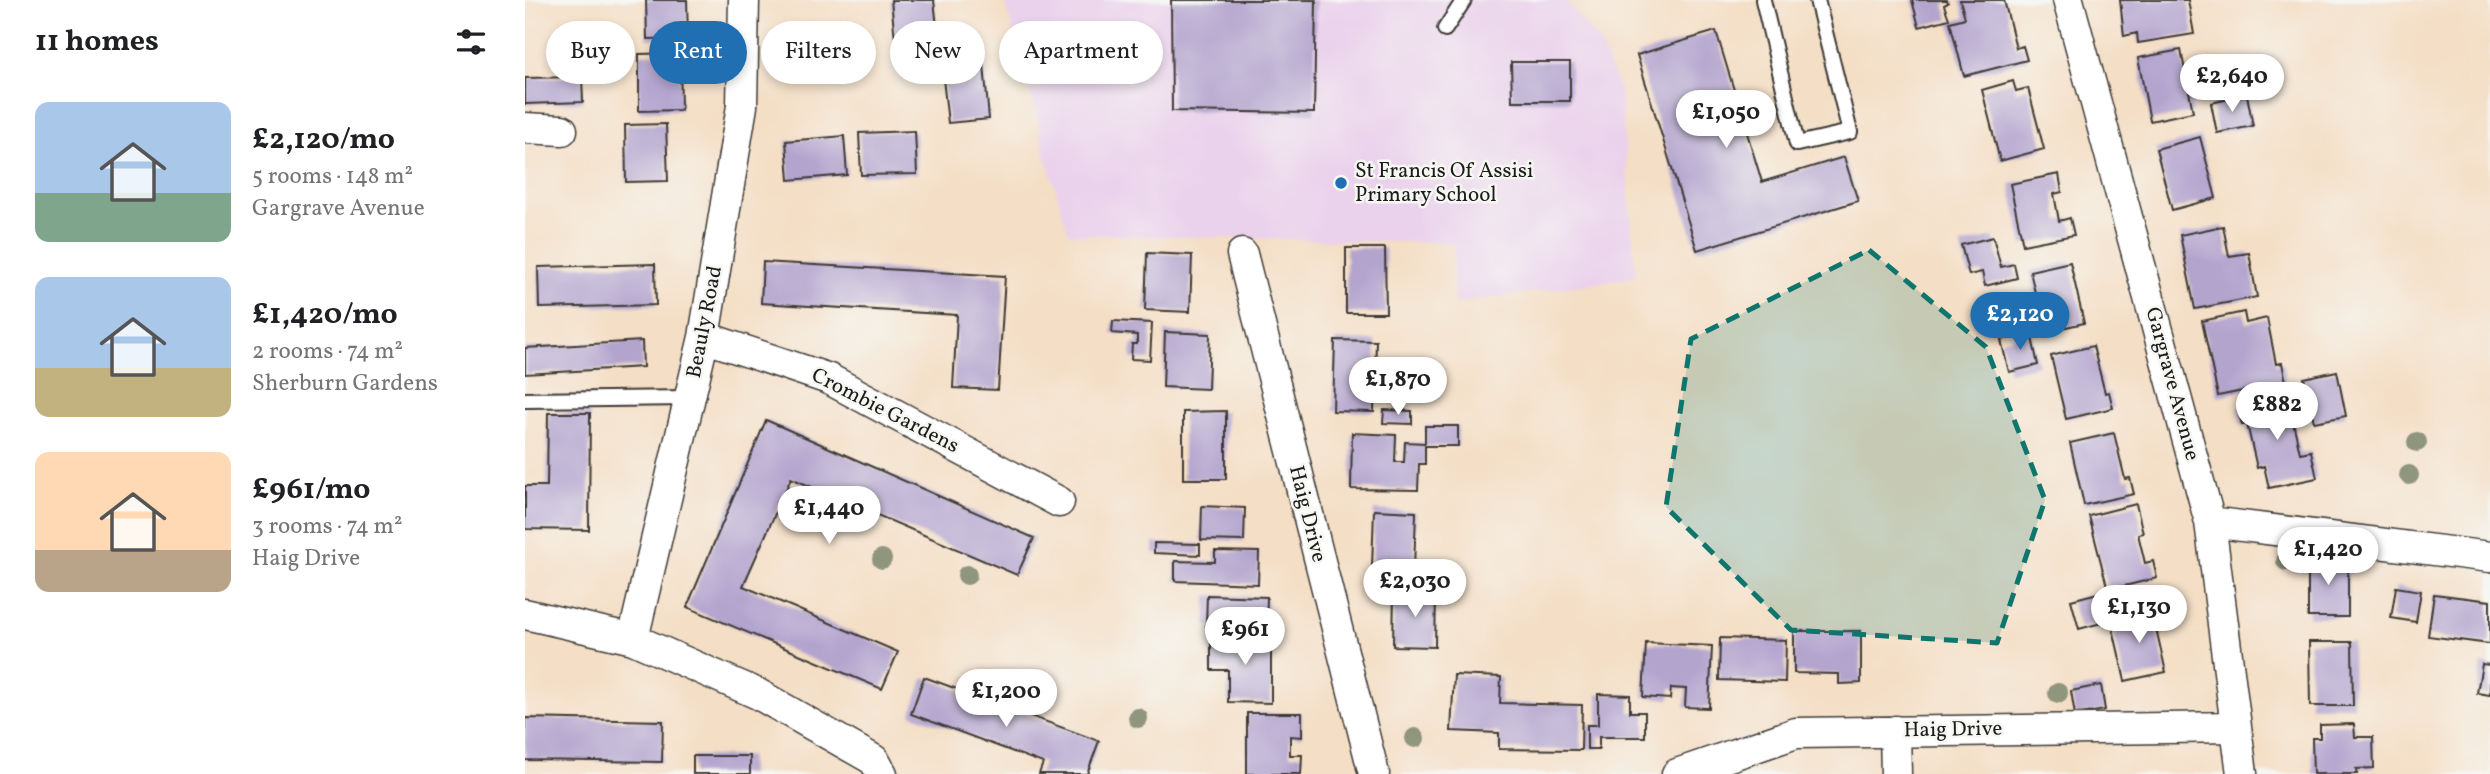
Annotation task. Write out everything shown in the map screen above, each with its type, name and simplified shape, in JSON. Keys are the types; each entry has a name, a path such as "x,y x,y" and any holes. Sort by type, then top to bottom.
{"street":[{"name":"Beauly Road","path":"633,639 704,337 742,106 744,0"},
{"name":"Gargrave Avenue","path":"2068,0 2210,522 2242,774"},
{"path":"525,128 562,130"},
{"name":"Haig Drive","path":"1242,254 1374,774"},
{"name":"Crombie Gardens","path":"704,337 829,379 1059,502"},
{"path":"2210,522 2490,557"},
{"path":"525,614 633,639 758,694 874,760 882,774"},
{"name":"Haig Drive","path":"1677,774 1796,733 2236,727"},
{"path":"1895,731 1896,774"}],"lane":[{"path":"1445,29 1464,0"},
{"path":"1763,0 1797,145 1850,132 1817,0"},
{"path":"525,400 690,398"}],"highlighted area":[{"path":"1869,250 1986,347 2045,500 1997,643 1791,630 1666,507 1691,339"}],"shaded area":[{"name":"St Francis Of Assisi Primary School","path":"1004,0 1565,0 1599,42 1620,91 1636,277 1454,304 1453,243 1069,234 1028,84 1163,84 1163,21 1010,21"}],"building":[{"path":"646,0 687,0 688,21 649,21 647,39"},
{"path":"891,0 934,0 936,21 893,21"},
{"path":"1171,0 1316,0 1314,113 1172,111"},
{"path":"1912,0 1947,0 1948,3 1944,5 1949,19 1919,27"},
{"path":"1960,0 2004,0 2016,48 2023,46 2027,60 1964,76 1950,22 1965,18"},
{"path":"2120,0 2188,0 2194,34 2138,43 2137,33 2124,36"},
{"path":"1716,31 1762,182 1844,157 1858,201 1697,250 1637,55"},
{"path":"2181,50 2193,112 2150,121 2138,58"},
{"path":"639,54 649,54 649,84 681,84 681,110 639,111"},
{"path":"1511,62 1570,62 1570,101 1512,101"},
{"path":"985,76 989,119 948,123 944,84 985,84"},
{"path":"525,78 546,78 546,84 582,84 583,102 525,104"},
{"path":"2013,81 2016,91 2028,88 2044,149 2000,161 1982,90"},
{"path":"2247,95 2253,126 2217,133 2211,103"},
{"path":"666,124 668,181 626,182 625,125"},
{"path":"915,131 917,174 861,175 859,133"},
{"path":"844,136 847,175 789,180 786,141"},
{"path":"2200,137 2216,198 2172,210 2156,149"},
{"path":"2059,174 2062,192 2054,194 2059,221 2070,218 2074,235 2023,245 2010,184"},
{"path":"2223,226 2229,256 2249,253 2257,297 2195,309 2180,235"},
{"path":"1993,237 2001,267 2014,264 2017,278 1985,286 1982,272 1969,275 1961,245"},
{"path":"1346,248 1385,248 1386,313 1346,313"},
{"path":"1147,253 1192,255 1190,312 1145,310"},
{"path":"763,262 1005,276 998,390 953,388 957,315 761,303"},
{"path":"2070,262 2084,323 2044,332 2030,271"},
{"path":"655,264 656,305 539,308 538,267"},
{"path":"2244,312 2246,323 2267,318 2276,364 2282,363 2286,382 2218,396 2202,321"},
{"path":"1113,321 1152,323 1150,360 1131,359 1132,344 1137,344 1137,335 1112,333"},
{"path":"1165,332 1210,334 1208,389 1163,387"},
{"path":"2031,333 2038,365 2009,372 2001,340"},
{"path":"1335,340 1376,341 1374,412 1333,411"},
{"path":"642,341 643,367 525,374 525,348"},
{"path":"2093,346 2105,393 2109,392 2113,408 2066,419 2051,356"},
{"path":"2337,371 2346,416 2314,422 2304,378"},
{"path":"2287,395 2300,453 2311,451 2317,478 2269,488 2264,466 2257,468 2247,424 2242,425 2238,407"},
{"path":"1384,410 1412,411 1412,424 1383,423"},
{"path":"1226,411 1226,479 1183,479 1183,412"},
{"path":"548,413 590,413 589,530 525,529 525,486 547,486"},
{"path":"766,420 1034,538 1017,575 791,478 743,586 898,652 882,689 687,607"},
{"path":"1425,426 1458,426 1458,446 1425,446 1425,464 1419,464 1418,490 1351,489 1352,433 1396,435 1395,462 1404,462 1405,442 1425,443"},
{"path":"2114,433 2125,479 2130,478 2134,494 2084,505 2070,443"},
{"path":"2136,504 2143,533 2138,534 2145,563 2153,561 2157,578 2108,590 2089,516"},
{"path":"1202,506 1245,508 1244,541 1201,540"},
{"path":"1374,510 1416,512 1414,569 1372,567"},
{"path":"1154,543 1200,544 1200,555 1154,553"},
{"path":"1215,551 1259,552 1258,584 1175,581 1175,561 1215,562"},
{"path":"2308,558 2348,558 2348,617 2308,617"},
{"path":"2396,587 2421,591 2416,622 2391,618"},
{"path":"1394,591 1436,592 1435,647 1393,646"},
{"path":"2098,593 2105,622 2079,629 2071,600"},
{"path":"2434,594 2490,601 2490,644 2428,636"},
{"path":"1207,595 1267,597 1266,628 1206,626"},
{"path":"2158,610 2161,623 2155,624 2166,672 2125,681 2111,620"},
{"path":"1794,631 1861,631 1861,683 1839,684 1839,674 1794,673"},
{"path":"1211,636 1271,636 1271,703 1228,702 1228,670 1211,670"},
{"path":"1720,638 1786,640 1785,682 1719,680"},
{"path":"2309,642 2352,642 2353,706 2310,706"},
{"path":"1646,643 1712,646 1709,708 1685,707 1686,689 1671,688 1670,699 1643,697"},
{"path":"2482,664 2490,665 2490,695 2477,693"},
{"path":"1454,675 1501,677 1500,703 1582,705 1581,750 1499,749 1499,733 1451,731"},
{"path":"924,677 1099,741 1087,774 1039,774 1043,763 911,714"},
{"path":"2101,685 2105,710 2075,715 2071,691"},
{"path":"1598,694 1630,695 1630,712 1645,712 1645,737 1599,737 1599,749 1587,749 1587,725 1598,725"},
{"path":"1247,713 1302,713 1302,737 1290,736 1290,755 1302,755 1301,774 1247,774"},
{"path":"525,718 663,721 662,762 525,760"},
{"path":"2354,724 2355,737 2373,737 2374,768 2356,769 2357,774 2313,774 2312,738 2320,738 2320,725"},
{"path":"693,756 750,756 750,774 693,774"}],"place":[{"name":"St Francis Of Assisi Primary School","path":"1341,183"}]}
